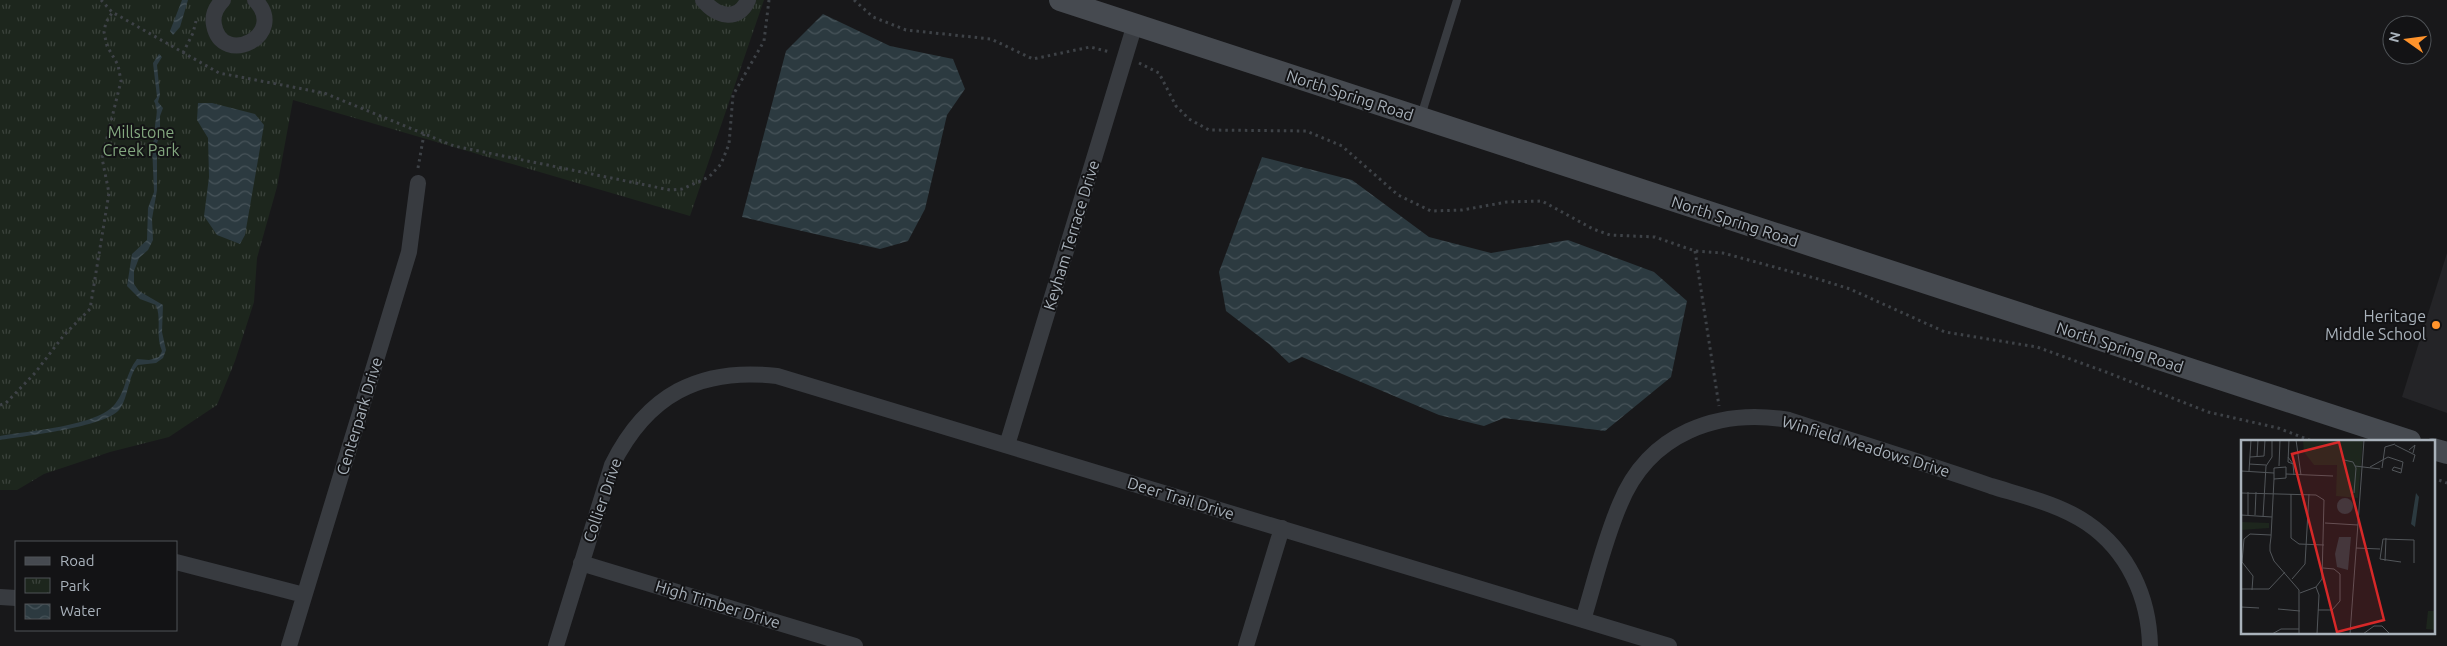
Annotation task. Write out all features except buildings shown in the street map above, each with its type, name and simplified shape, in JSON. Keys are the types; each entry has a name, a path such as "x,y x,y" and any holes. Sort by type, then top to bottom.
{"main road":[{"name":"North Spring Road","path":"1060,0 2407,440"},
{"path":"2434,449 2447,453"}],"street":[{"path":"223,0 214,12 214,28 223,40 238,46 254,41 263,28 263,12 255,0"},
{"path":"703,0 711,10 722,15 731,15 745,7 748,0"},
{"name":"Keyham Terrace Drive","path":"1007,445 1135,24"},
{"name":"Centerpark Drive","path":"289,646 409,252 418,183"},
{"name":"Deer Trail Drive","path":"691,384 722,375 749,373 777,376 1669,646"},
{"name":"Collier Drive","path":"556,646 612,465 624,440 656,404 691,384"},
{"name":"Winfield Meadows Drive","path":"1583,620 1614,518 1632,480 1650,459 1667,444 1688,431 1725,419 1764,416 1789,420 2064,510 2086,522 2106,538 2123,558 2136,580 2145,603 2150,628 2150,646"},
{"path":"1246,646 1282,528"},
{"path":"178,563 304,595"},
{"name":"High Timber Drive","path":"581,563 855,646"},
{"path":"0,598 15,598"}],"lane":[{"path":"1421,118 1457,0"}],"path":[{"path":"101,0 112,12 219,73 324,93 454,146 634,185 670,190 682,189 709,176 721,164 729,144 733,95 764,41 769,0"},
{"path":"854,0 873,17 906,30 991,39 1033,60 1090,47 1125,56 1159,73 1176,106 1189,119 1209,130 1306,131 1342,146 1398,195 1431,211 1462,210 1507,202 1542,201 1601,232 1632,238 1655,238 1695,251 1724,253 1850,289 1945,332 2037,348 2106,372 2208,412 2278,428 2309,440"},
{"path":"0,405 6,403 35,373 64,335 90,309 109,193 102,158 122,81 118,65 107,46 104,32 106,22 112,12"},
{"path":"183,53 193,33 197,17"},
{"path":"418,183 419,155 424,134"},
{"path":"1695,251 1717,401 1725,419"},
{"path":"2434,478 2447,483"}],"shaded area":[{"name":"Heritage Middle School","path":"2447,253 2447,413 2402,397"}],"green space":[{"name":"Millstone Creek Park","path":"0,0 764,0 690,216 293,100 277,187 257,258 254,302 235,361 217,405 169,437 110,452 44,474 17,490 0,490"}],"water":[{"path":"182,0 188,0 180,27 173,35 170,31"},
{"path":"823,14 890,46 953,59 965,89 947,115 925,209 908,241 880,249 742,217 786,51"},
{"path":"159,54 162,57 157,65 160,95 158,102 163,108 160,116 160,135 157,143 157,190 152,219 153,240 148,250 139,258 134,271 134,284 139,291 163,305 162,332 166,350 163,358 156,363 138,365 132,374 122,405 111,416 82,426 0,440 0,436 62,426 94,418 106,411 119,399 130,370 137,359 149,360 159,357 162,351 156,305 140,299 127,286 132,254 147,240 148,208 154,192 152,145 156,135 157,110 154,101 157,97 153,63"},
{"path":"198,103 212,103 255,114 264,125 245,235 240,244 217,235 204,216 209,177 208,138 197,120"},
{"path":"1262,157 1352,180 1429,237 1491,253 1568,240 1654,272 1687,301 1671,377 1605,431 1504,418 1484,426 1439,415 1302,357 1289,363 1269,344 1226,311 1219,272"}],"place":[{"name":"Heritage Middle School","path":"2436,325"}]}
